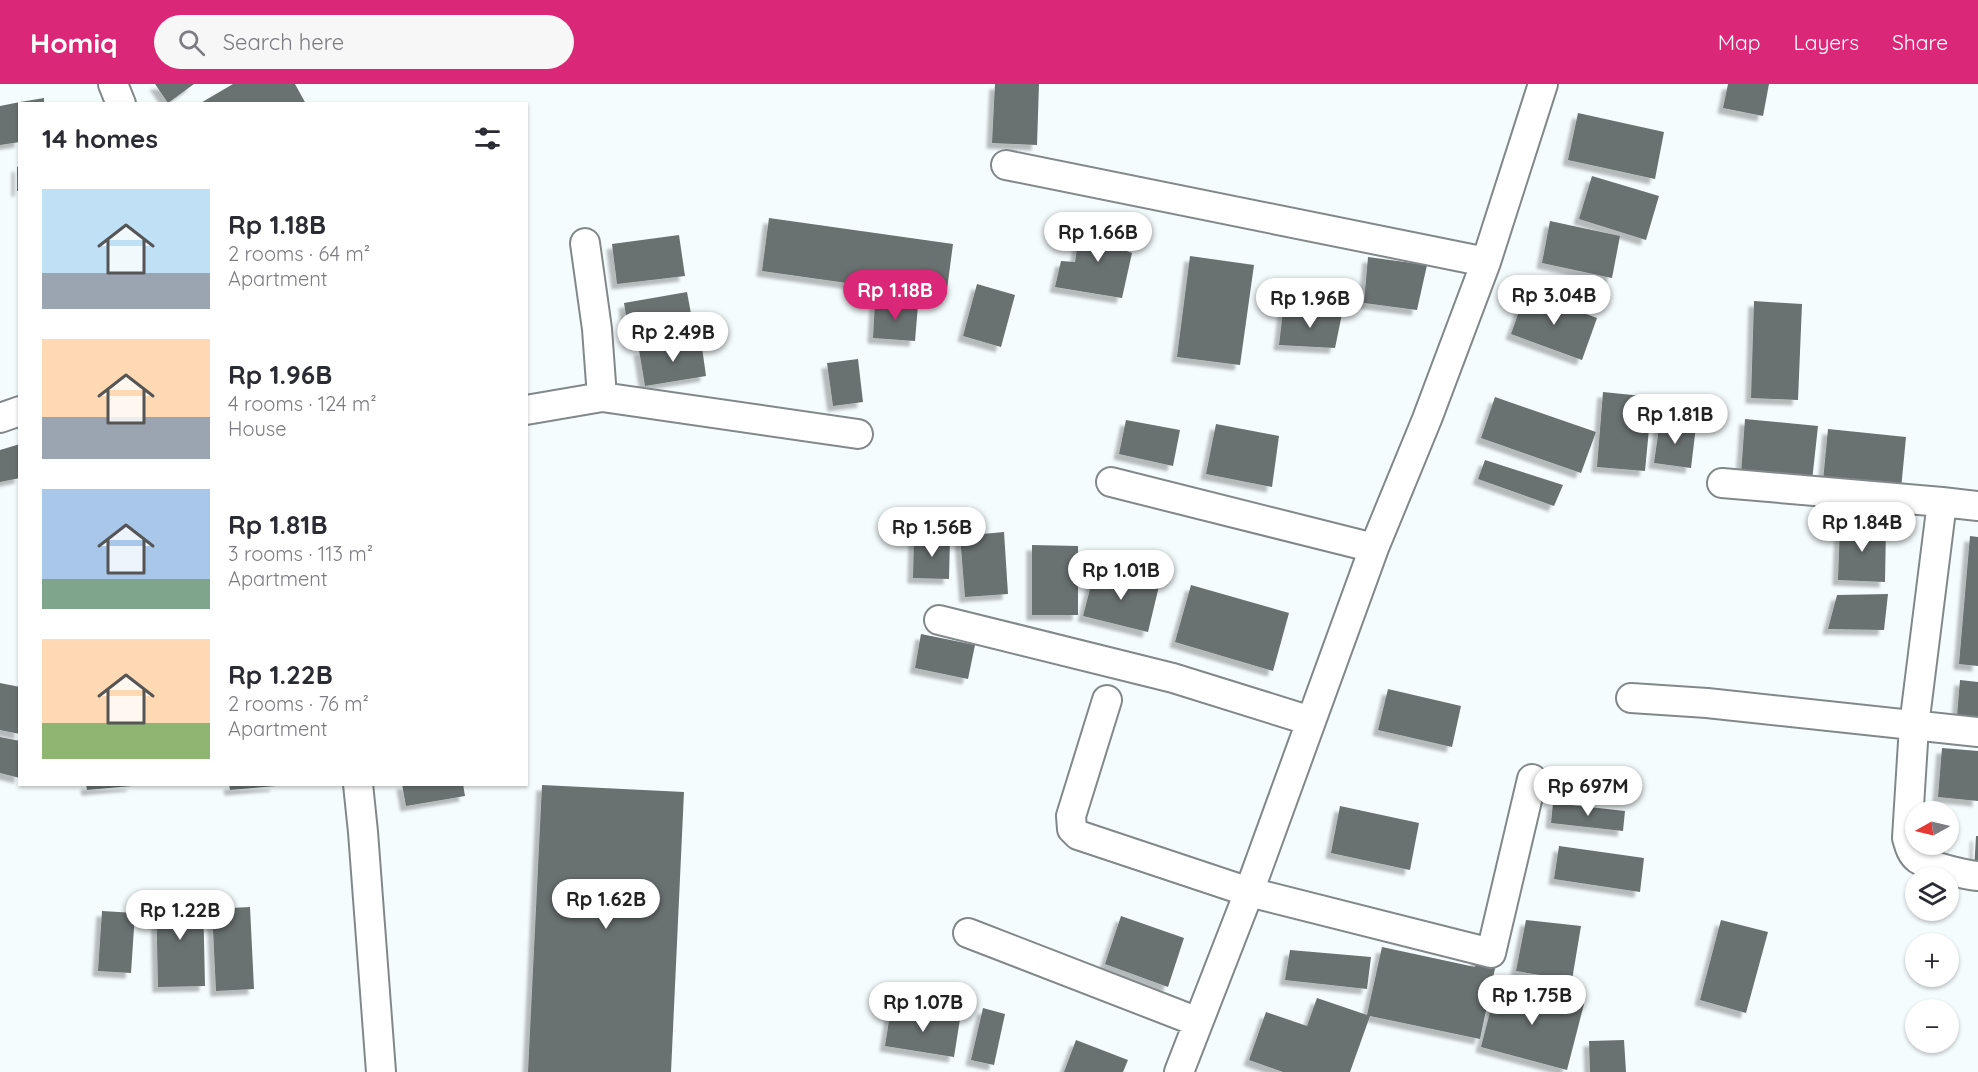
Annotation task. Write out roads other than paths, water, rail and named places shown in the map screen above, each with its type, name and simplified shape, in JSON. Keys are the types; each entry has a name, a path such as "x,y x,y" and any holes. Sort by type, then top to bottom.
{"street":[{"path":"113,84 121,102"},
{"path":"1179,1072 1249,892 1374,548 1427,419 1486,262 1543,84"},
{"path":"1006,165 1486,262"},
{"path":"585,243 597,329 602,397"},
{"path":"528,410 602,397 858,434"},
{"path":"0,418 18,412"},
{"path":"1111,482 1374,548"},
{"path":"1722,483 1978,506"},
{"path":"1942,502 1914,726 1907,838 1913,854 1919,860 1966,875 1978,876"},
{"path":"939,620 1173,678 1311,721"},
{"path":"1630,698 1978,732"},
{"path":"1107,700 1071,816 1072,829 1078,836 1249,892 1491,952 1532,779"},
{"path":"358,786 381,1072"},
{"path":"968,933 1198,1022"}]}
